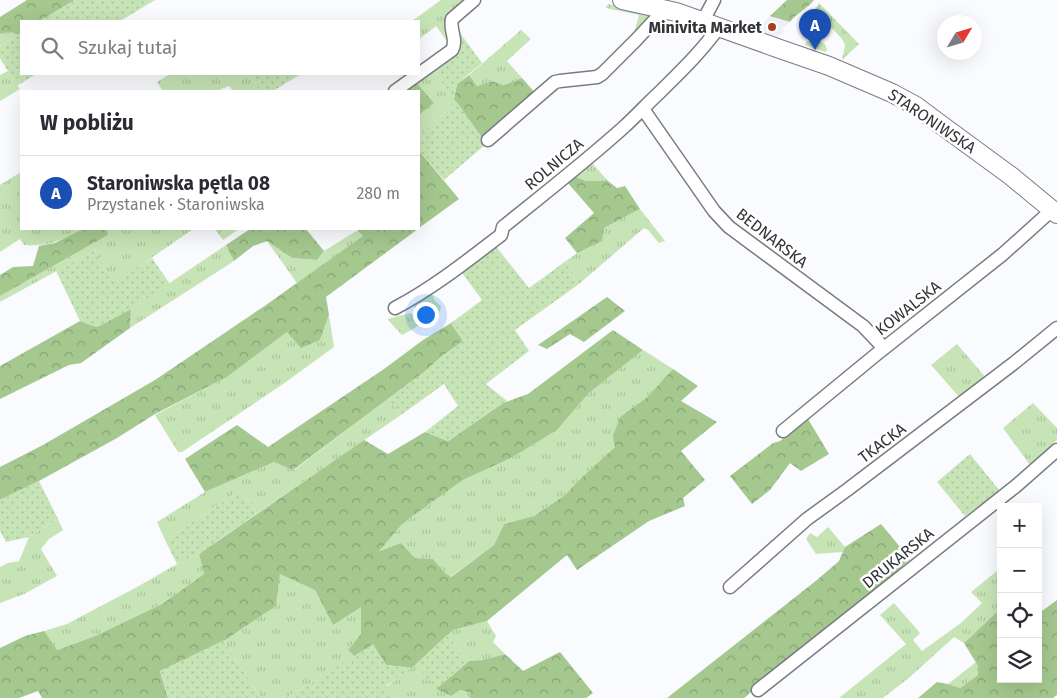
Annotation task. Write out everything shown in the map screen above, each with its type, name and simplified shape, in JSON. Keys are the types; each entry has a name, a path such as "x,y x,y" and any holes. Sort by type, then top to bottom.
{"street":[{"path":"420,73 452,50 454,39 452,19 474,0"},
{"name":"STARONIWSKA","path":"622,0 665,9 703,21 829,66 892,93 916,106 1011,176 1055,212"},
{"path":"703,21 714,0"},
{"path":"488,140 555,82 597,77 602,74 665,9"},
{"name":"ROLNICZA","path":"395,308 417,296 449,274 501,235 504,227 643,109 686,67 720,27"},
{"path":"396,90 417,75"},
{"name":"BEDNARSKA","path":"643,109 714,211 729,227 863,326 884,348"},
{"name":"KOWALSKA","path":"783,431 1055,212"},
{"name":"TKACKA","path":"730,587 807,519 1014,364 1057,328"},
{"name":"DRUKARSKA","path":"758,690 1016,486 1057,450"}],"shaded area":[{"path":"770,16 790,22 782,29 784,32 777,37 756,30"}],"green space":[{"path":"27,0 75,0 42,20 20,20 20,34 18,35 10,32 0,34 0,17"},
{"path":"75,0 155,0 122,20 42,20"},
{"path":"441,0 468,0 445,22 451,47 436,26 420,38 420,20 413,20"},
{"path":"787,0 814,0 790,22 770,16"},
{"path":"819,3 859,44 842,60 845,45 842,39 815,10"},
{"path":"608,4 655,13 603,70 596,71 634,33 639,15 606,8"},
{"path":"457,29 482,63 457,84 454,99 432,69 455,51"},
{"path":"521,30 531,39 507,61 522,78 502,85 492,81 477,86 469,75"},
{"path":"10,32 18,35 0,46 0,34"},
{"path":"20,34 20,75 34,75 17,86 0,58 0,46"},
{"path":"815,38 825,44 827,50 825,52 805,45 806,42"},
{"path":"432,69 457,102 420,134 420,114 434,103 416,82"},
{"path":"8,71 20,89 0,101 0,75"},
{"path":"168,75 249,75 259,90 232,90 229,86 219,90 162,90 157,82"},
{"path":"249,75 299,75 275,90 259,90"},
{"path":"469,75 477,86 492,81 503,85 522,78 536,94 482,138 454,99 457,84"},
{"path":"416,82 434,103 420,114 420,90 404,90"},
{"path":"457,102 486,144 444,180 420,152 420,134"},
{"path":"420,152 459,199 420,227"},
{"path":"592,163 608,181 586,181 576,177"},
{"path":"20,173 20,230 81,230 48,244 24,245 20,239 0,252 0,185"},
{"path":"576,177 586,181 608,181 617,188 625,186 640,209 604,228 602,241 577,253 565,238 594,213 567,182"},
{"path":"640,209 665,241 659,243 644,228 579,284 566,261 601,241 604,228"},
{"path":"81,230 107,230 108,235 0,296 0,275 13,267 33,266 39,246 55,243"},
{"path":"107,230 192,230 114,284 95,250 0,302 0,296 108,235"},
{"path":"216,230 238,230 223,240"},
{"path":"248,230 307,230 324,251 317,260 292,258 267,241 253,246 234,261 226,245"},
{"path":"358,230 364,236 297,283 267,241 292,258 317,260 324,251"},
{"path":"358,230 417,230 326,297 329,315 320,340 301,348 287,332 227,377 155,414 117,438 39,481 0,500 0,467 43,445 155,380 266,305 363,236"},
{"path":"494,244 529,288 566,261 579,284 515,330 529,351 486,384 507,401 448,441 425,432 458,406 444,384 401,415 388,399 463,341 451,323 482,300 460,270"},
{"path":"226,245 234,261 130,328 131,309"},
{"path":"95,250 114,283 152,258 170,284 131,309 97,327 80,321 56,271"},
{"path":"431,291 435,301 441,306 440,311 402,335 387,319 410,313 414,315 417,312 414,307 416,302"},
{"path":"607,297 625,311 584,342 570,334 547,349 538,345"},
{"path":"131,309 130,328 81,363 69,365 0,399 0,366 80,321 97,327"},
{"path":"329,315 334,347 182,452 178,452 155,415 227,377 287,332 320,340"},
{"path":"451,323 463,341 293,470 274,462 205,492 185,459 237,425 268,447 384,369 423,340"},
{"path":"613,330 643,350 589,393 557,430 513,457 463,480 403,523 379,551 401,543 415,558 433,559 451,577 494,545 504,524 534,516 565,495 615,447 613,436 620,417 646,398 673,369 698,386 681,401 717,422 681,451 705,480 683,498 685,506 649,521 577,570 567,555 487,621 453,630 412,668 386,665 373,645 355,657 348,650 361,634 361,607 333,625 315,590 280,574 276,606 219,644 160,671 168,698 42,698 38,691 19,698 0,698 0,648 25,636 44,631 57,650 95,636 162,604 204,574 199,554 364,440 388,454 425,432 448,441 503,403 528,394"},
{"path":"957,344 987,379 961,399 931,365"},
{"path":"643,350 673,369 646,398 620,417 615,447 565,495 534,516 504,524 494,545 450,577 433,559 415,558 401,543 378,551 403,523 463,480 513,457 557,430 589,393"},
{"path":"388,399 401,415 256,514 253,503 237,492 165,540 157,522 205,492 274,462 294,470"},
{"path":"1033,403 1057,428 1057,440 1030,465 1003,428"},
{"path":"808,419 829,454 801,471 790,463 770,490 752,504 730,476"},
{"path":"970,454 1000,491 965,516 937,482"},
{"path":"39,481 58,519 29,537 6,542 0,531 0,500"},
{"path":"237,492 253,503 256,514 199,554 177,564 165,540"},
{"path":"58,519 63,530 49,539 41,549 57,576 24,594 0,603 0,567 19,561 29,537"},
{"path":"881,524 910,559 883,585 744,698 667,698 817,580 839,561 845,547"},
{"path":"828,527 845,547 843,552 816,554 806,539 810,533 817,537"},
{"path":"199,554 204,574 162,604 95,636 56,650 44,631 67,624"},
{"path":"997,571 997,612 964,643 954,637 910,677 883,698 839,698 906,644 880,615 894,603 920,633 913,640 922,651 961,623 982,603 971,592"},
{"path":"280,573 315,590 333,625 361,606 361,634 348,650 355,657 285,698 261,698 224,640 276,606"},
{"path":"1057,600 1057,695 1053,698 918,698 937,682 960,688 978,675 978,666 964,643 997,612 997,683 1042,683 1042,611"},
{"path":"487,621 496,636 493,642 505,654 483,660 469,661 447,635 453,630"},
{"path":"447,635 469,661 436,689 416,664"},
{"path":"224,640 261,698 168,698 160,671"},
{"path":"373,644 386,665 412,668 386,686 394,698 285,698 313,682"},
{"path":"560,652 593,693 586,698 470,698 470,693 460,690 451,696 436,689 469,661 483,660 505,654 523,671"},
{"path":"976,662 978,675 960,688 948,684"},
{"path":"416,664 427,674 441,682 470,693 470,698 394,698 386,687"}],"place":[{"name":"Minivita Market","path":"772,27"},
{"name":"Staroniwska pętla 08","path":"815,50"}]}
